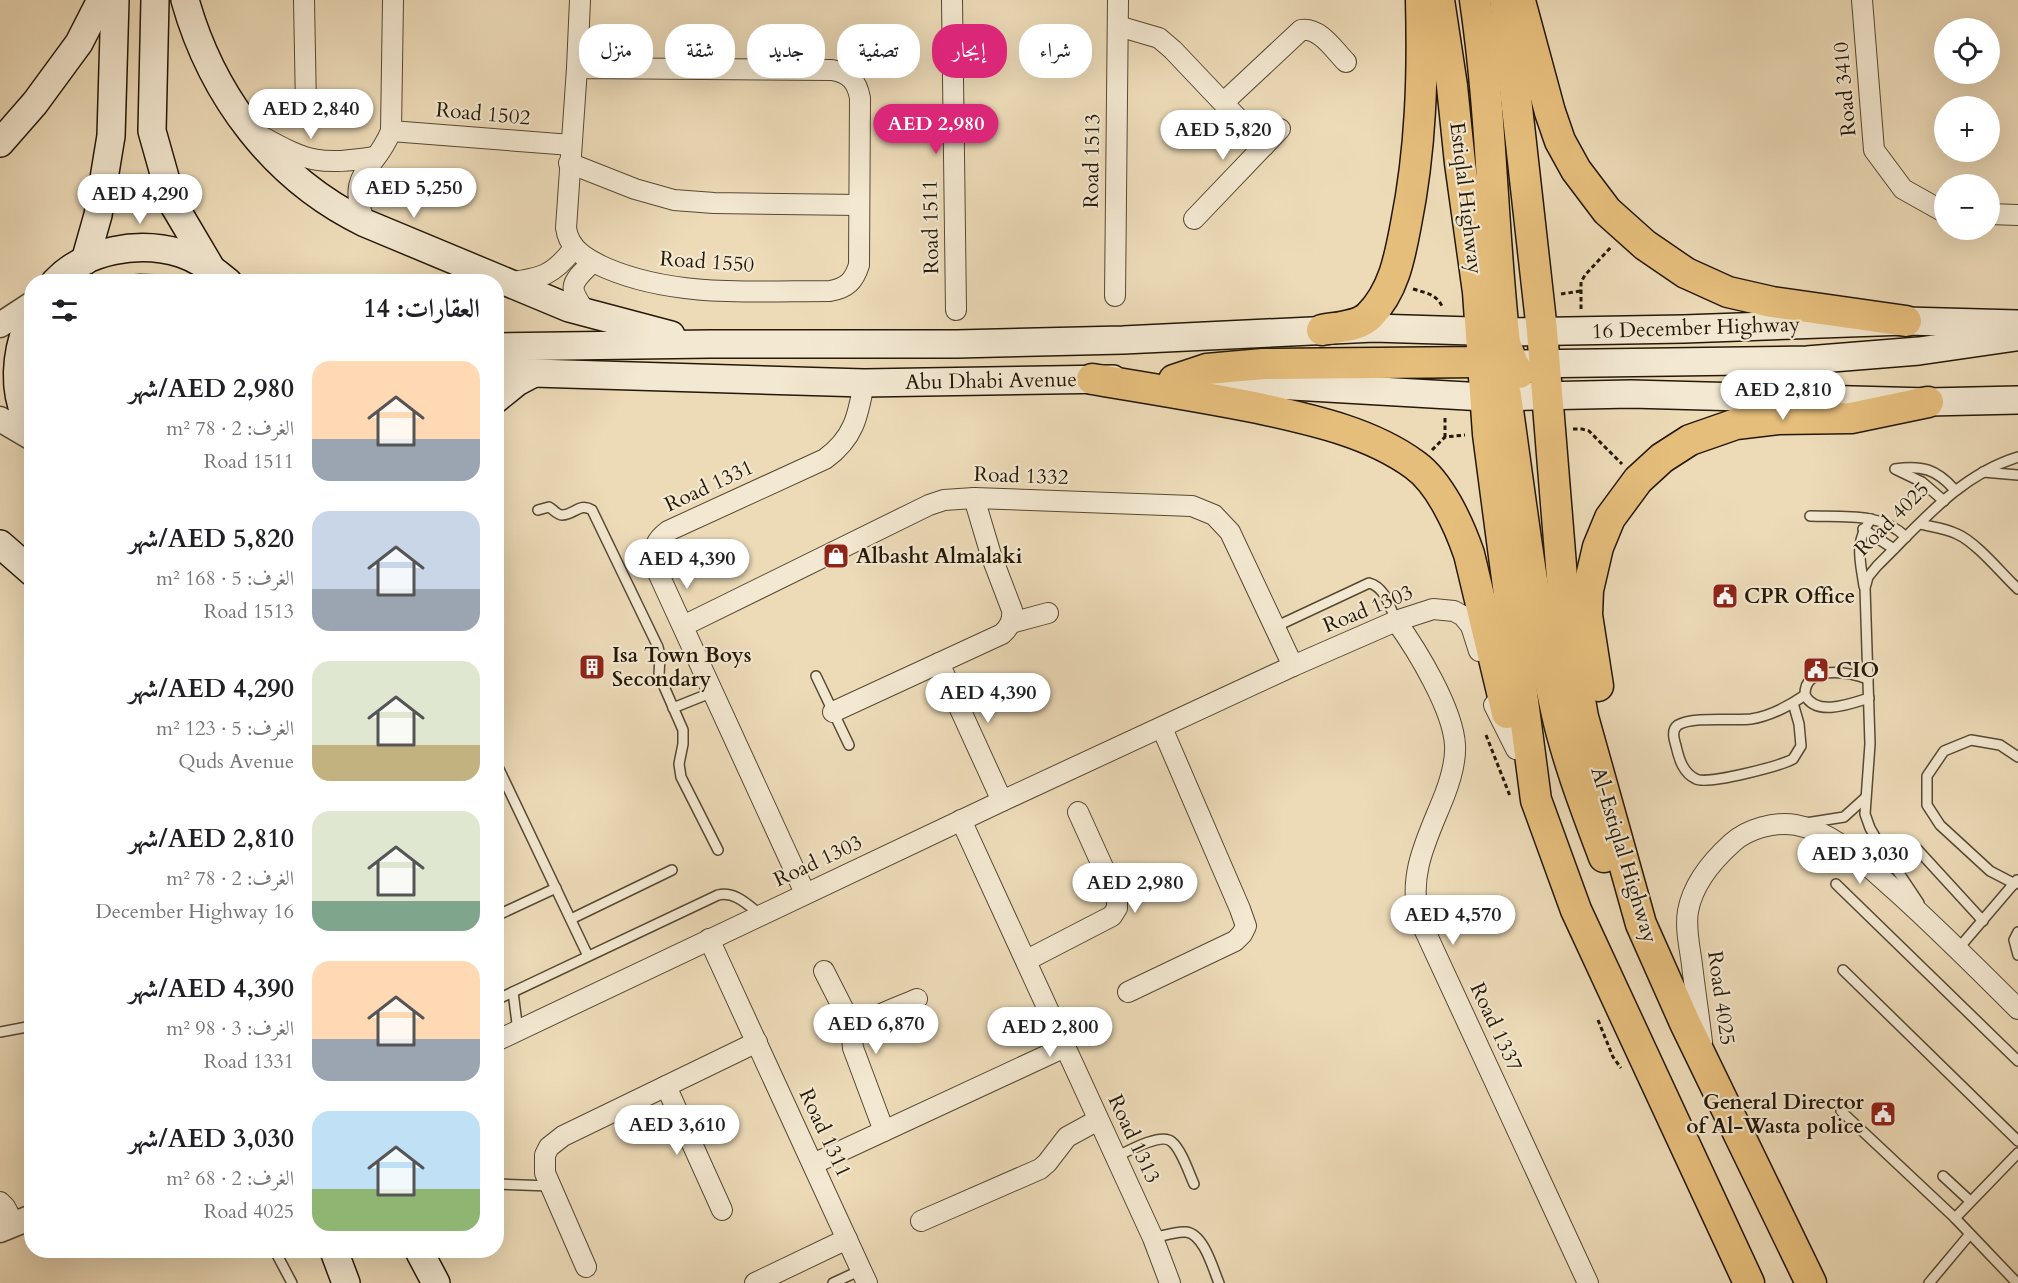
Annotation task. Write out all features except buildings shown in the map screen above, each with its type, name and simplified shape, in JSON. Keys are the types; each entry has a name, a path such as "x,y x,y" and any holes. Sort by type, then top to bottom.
{"main road":[{"path":"0,143 35,103 79,43 101,0"},
{"path":"85,261 98,215 111,136 115,0"},
{"path":"155,0 152,131 172,202 219,274"},
{"path":"185,0 207,61 227,98 248,128 276,160 305,186 338,210 485,274"},
{"path":"1322,330 1356,324 1368,317 1384,298 1400,258 1412,197 1419,137 1423,66 1421,0"},
{"name":"Estiqlal Highway","path":"1439,0 1478,292 1497,363"},
{"path":"1475,0 1489,131 1500,534 1536,800"},
{"path":"1505,0 1547,395"},
{"path":"1520,0 1560,141 1576,170 1607,211 1645,245 1686,273 1728,292 1772,302 1906,321"},
{"path":"66,274 85,261 116,250 149,247 181,254 218,274"},
{"path":"506,283 588,315 710,344"},
{"name":"16 December Highway","path":"1542,331 1684,329 1906,321 2018,324"},
{"name":"Abu Dhabi Avenue","path":"504,347 957,344 1374,328 1497,363"},
{"path":"24,331 17,370 24,411"},
{"path":"1497,363 1542,331"},
{"path":"1174,380 1207,369 1263,364 1497,363 1545,365 1635,361 1807,360 1919,351 2018,337"},
{"path":"1497,363 1547,395 1631,394 1928,402 2018,400"},
{"path":"1497,363 1531,579 1556,712 1581,795 1614,884 1641,924"},
{"name":"Abu Dhabi Avenue","path":"504,373 864,383 1174,380"},
{"path":"504,393 534,373"},
{"path":"1092,379 1225,402 1297,417 1347,431 1381,444 1417,466 1446,503 1460,529 1469,554 1523,775 1536,800 1576,910 1749,1283"},
{"name":"Al-Estiqlal Highway","path":"1547,395 1565,615 1583,717 1641,924 1680,1013 1811,1283"},
{"path":"1618,843 1587,615 1591,579 1598,547 1610,518 1638,480 1662,458 1690,440 1736,424 1778,419 1851,418 1928,402"},
{"path":"0,544 24,565"}],"street":[{"path":"304,0 306,107"},
{"path":"365,223 358,206 358,186 385,145 391,131 393,0"},
{"path":"506,283 529,280 549,273 563,263 574,248 569,242 566,228 580,0"},
{"name":"Road 1511","path":"952,0 956,310"},
{"name":"Road 1513","path":"1115,296 1118,0"},
{"name":"Road 3410","path":"1862,0 1874,150 1903,189 1934,206"},
{"path":"1118,26 1159,38 1224,102 1264,146"},
{"path":"1224,102 1301,30 1309,28 1316,31 1346,62"},
{"name":"Road 1550","path":"574,248 593,262 621,274 646,282 696,290 830,291 850,284 859,266 860,98 858,87 852,78 843,72 832,70 577,68"},
{"path":"248,128 294,154 309,159 341,162 375,157"},
{"path":"1194,219 1280,129"},
{"name":"Road 1502","path":"391,131 570,154"},
{"path":"570,154 635,189 674,200 714,203 860,205"},
{"path":"2000,214 2018,215"},
{"path":"588,315 574,294 573,288 578,276 593,262"},
{"path":"0,325 24,309"},
{"name":"Road 1331","path":"805,893 654,564 654,549 657,542 668,531 825,459 835,452 856,422 864,383"},
{"path":"0,419 24,433"},
{"path":"833,712 1002,634 1011,623 1012,610 991,555 974,498"},
{"name":"Road 1332","path":"683,626 929,505 944,500 974,498 1192,506 1214,514 1230,532 1293,666"},
{"name":"Road 1303","path":"504,1037 805,893 1293,666 1396,621 1433,609 1454,611 1466,620 1474,633 1492,700 1502,725 1516,749"},
{"path":"1011,623 1048,613"},
{"name":"Road 1337","path":"1396,621 1412,643 1435,687 1450,721 1455,744 1450,779 1417,871 1414,894 1419,918 1588,1283"},
{"path":"939,663 1002,801"},
{"path":"1128,992 1235,941 1246,926 1162,728"},
{"path":"1027,960 1112,916 1117,908 1116,898 1078,812"},
{"name":"Road 1313","path":"961,820 1116,1156 1153,1238 1170,1283"},
{"name":"Road 4025","path":"1705,1063 1688,934 1688,911 1695,891 1706,871 1720,853 1737,838 1757,829 1779,825 1795,825 1819,833 1852,852 1935,927 2018,1009"},
{"name":"Road 1311","path":"709,939 864,1276"},
{"path":"824,971 855,1032"},
{"path":"884,1131 853,1048 855,1032 862,1024 917,999"},
{"path":"586,1267 545,1173 544,1164 549,1147 555,1140 756,1042"},
{"path":"813,1164 1065,1047"},
{"path":"666,1086 722,1210"},
{"path":"921,1221 1040,1169 1067,1137 1098,1120"},
{"path":"0,1202 15,1224"},
{"path":"755,1283 847,1239"}],"lane":[{"name":"Road 4025","path":"1935,927 1870,828 1865,814 1870,744 1865,588 1868,577 1876,566 1954,489 1981,472 2018,457"},
{"path":"1944,501 1922,482 1895,469 1910,467 1928,469 1938,474 1954,489"},
{"path":"1981,472 2018,475"},
{"path":"538,510 549,507 562,515 582,507 592,510 658,647 659,675 683,730 684,737 679,764 681,777 718,850"},
{"path":"1810,516 1871,519 1890,525 1906,537"},
{"path":"1865,588 1859,548 1863,529 1871,519"},
{"path":"1920,524 1945,529 1960,535 2018,589"},
{"path":"1863,529 1894,549"},
{"path":"1275,627 1369,583 1382,591 1396,621"},
{"path":"1868,679 1846,673 1818,675 1807,682 1805,695 1813,705 1820,707 1838,706 1869,698"},
{"path":"816,676 849,745"},
{"path":"673,708 713,692"},
{"path":"1793,703 1799,724 1801,746 1793,759 1764,770 1699,781 1689,776 1681,764 1673,736 1679,724 1692,721 1752,718 1780,710 1805,695"},
{"path":"1958,949 2017,882 1990,871 1940,825 1927,806 1927,776 1944,752 1971,740 2000,745 2018,757"},
{"path":"504,780 588,956"},
{"name":"Road 4025","path":"1795,825 1844,817 1865,798"},
{"path":"1918,850 1983,921"},
{"path":"571,920 672,870"},
{"path":"1836,884 2018,1061"},
{"path":"504,912 556,888"},
{"path":"504,996 723,894 735,896 761,915"},
{"path":"2018,932 2014,940 2018,955"},
{"path":"1843,970 2018,1141"},
{"path":"513,992 518,1031"},
{"path":"0,1032 24,1028"},
{"path":"1841,1112 1954,1218 2017,1283"},
{"path":"1116,1156 1160,1138 1168,1139 1175,1145 1194,1184"},
{"path":"1954,1218 2018,1153"},
{"path":"1943,1176 1970,1201"},
{"path":"504,1184 550,1186"},
{"path":"1153,1238 1184,1232 1194,1234 1201,1241 1219,1283"},
{"path":"1929,1283 1970,1234"},
{"path":"279,1258 292,1283"},
{"path":"2001,1283 2009,1275"},
{"path":"833,1283 864,1276"}],"place":[{"name":"Albasht Almalaki","path":"836,556"},
{"name":"CPR Office","path":"1725,596"},
{"name":"Isa Town Boys Secondary","path":"592,667"},
{"name":"CIO","path":"1816,670"},
{"name":"General Director of Al-Wasta police","path":"1883,1114"}]}
